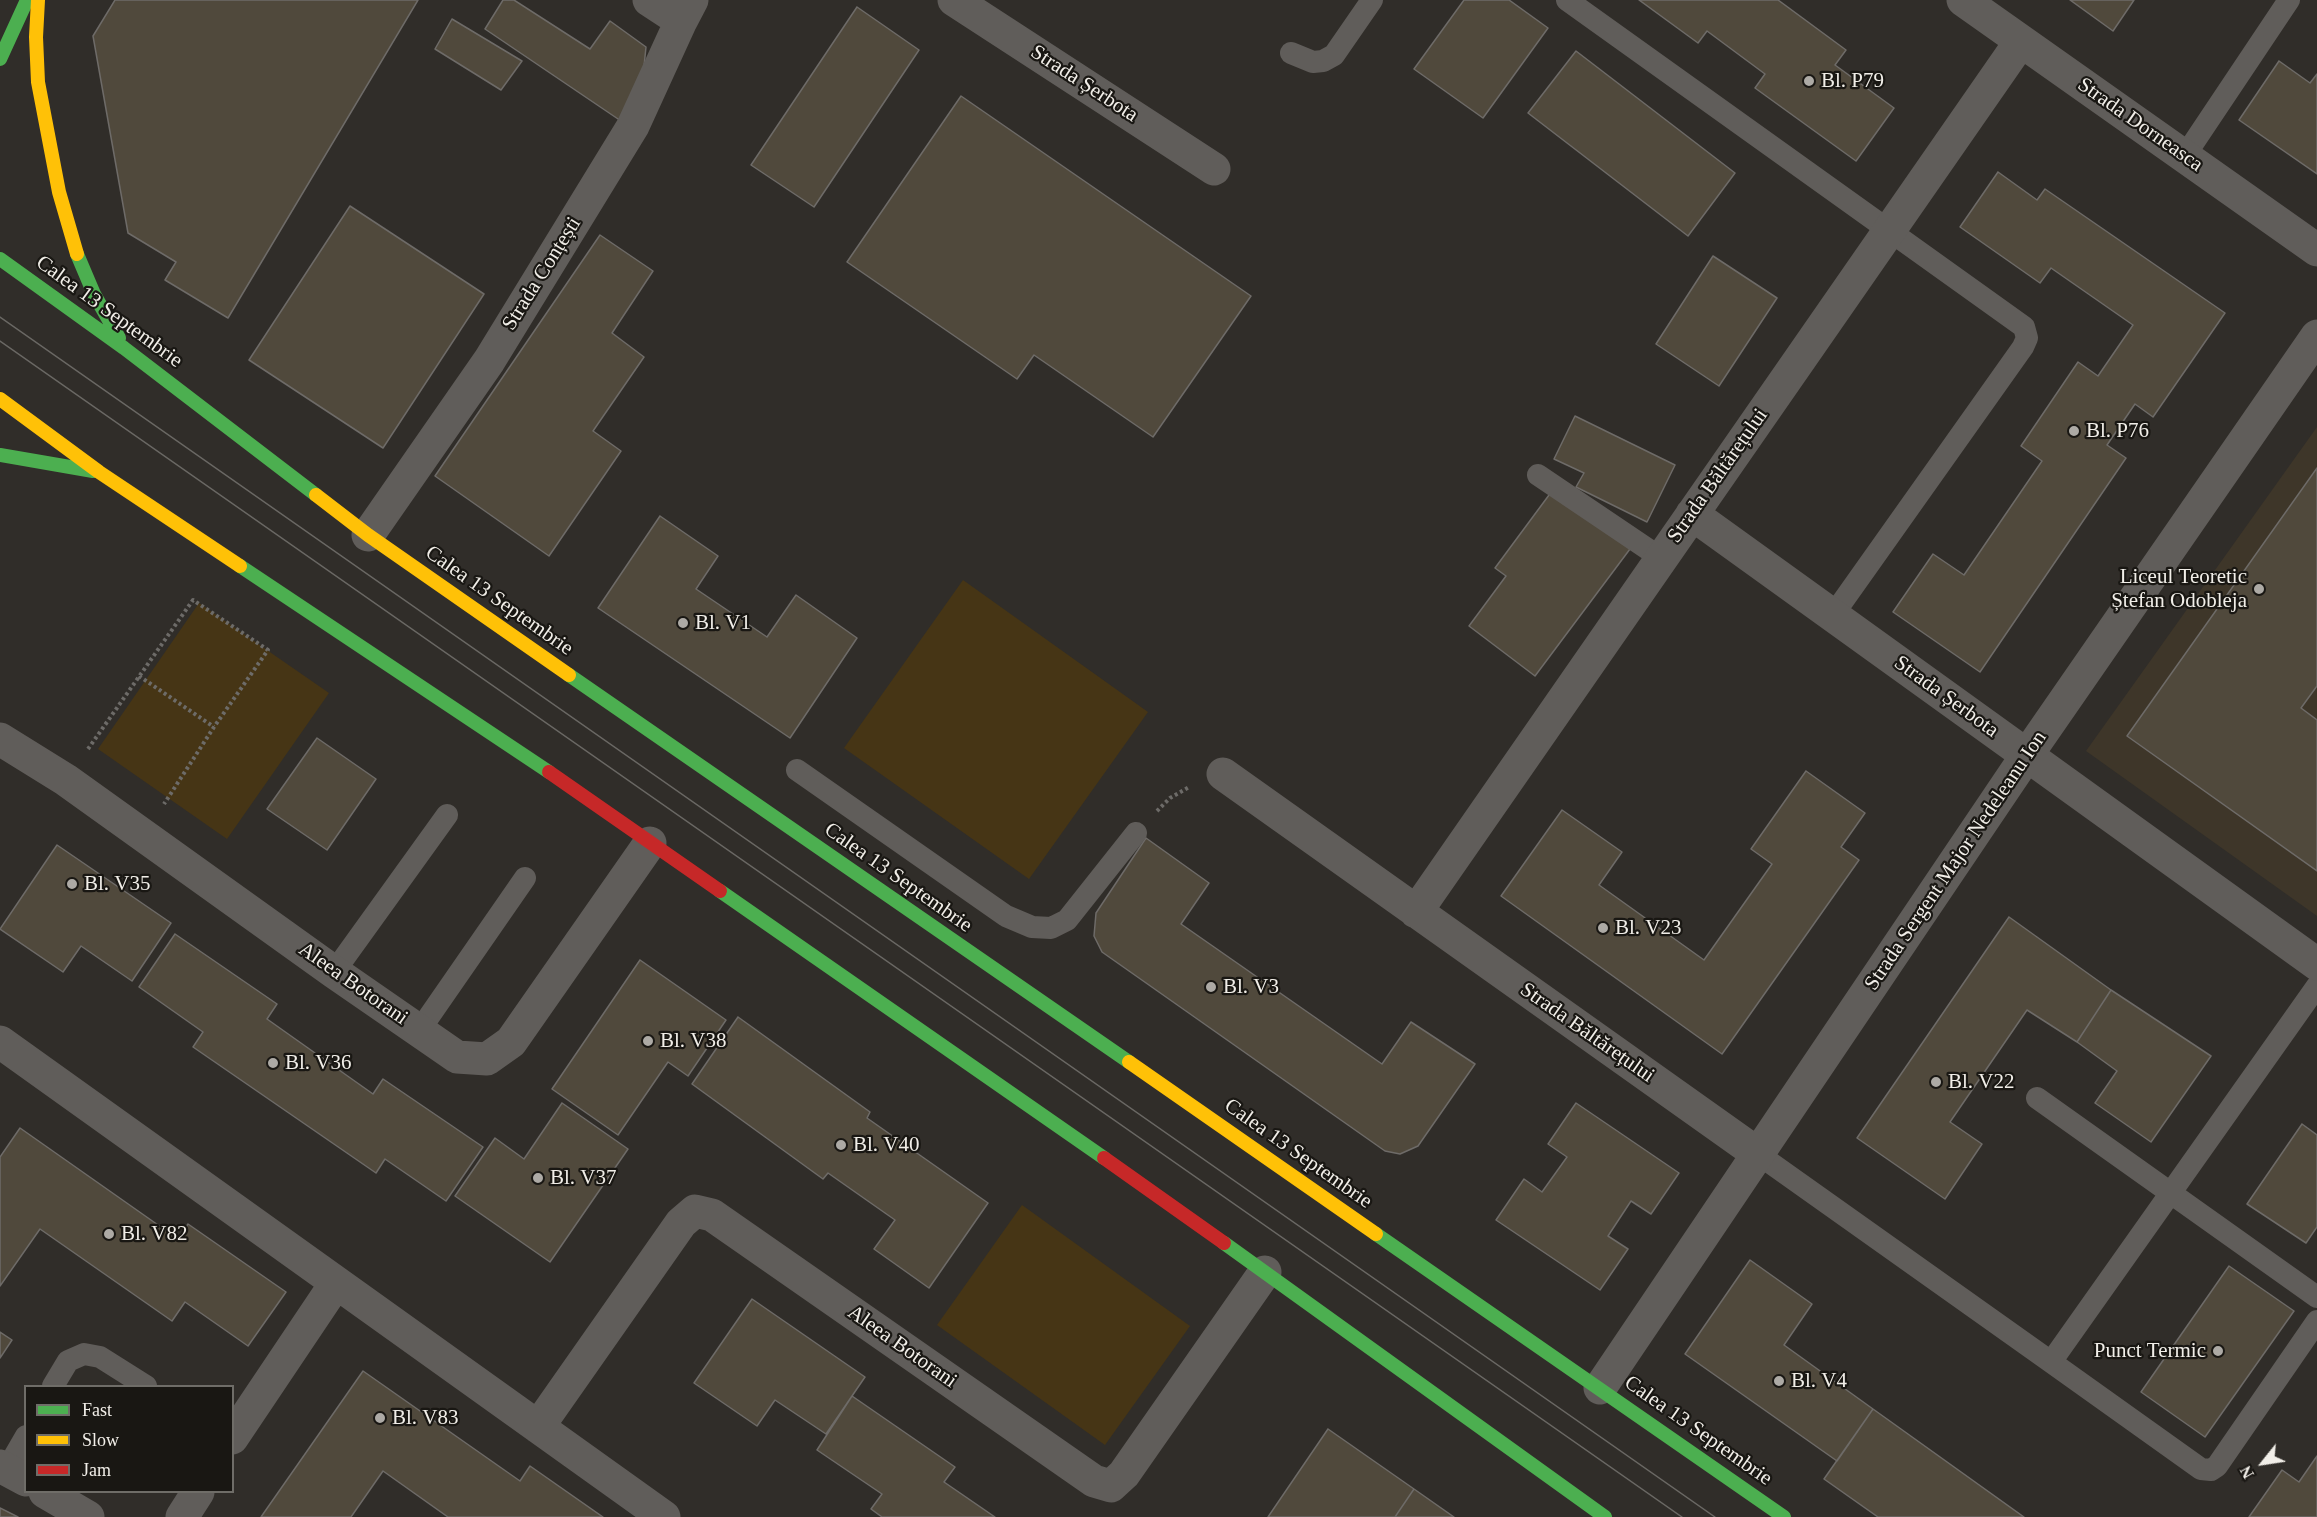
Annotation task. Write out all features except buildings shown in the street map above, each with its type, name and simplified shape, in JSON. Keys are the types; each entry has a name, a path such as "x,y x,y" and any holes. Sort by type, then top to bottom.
{"main road":[{"path":"0,59 27,0"},
{"path":"38,0 36,37 38,82 59,192 80,264 124,348"},
{"name":"Calea 13 Septembrie","path":"0,259 124,348 368,535 1784,1517"},
{"path":"0,399 99,472 536,763 1265,1272 1605,1517"},
{"path":"0,455 99,472"}],"street":[{"path":"649,0 686,10"},
{"name":"Strada Șerbota","path":"954,0 1214,169"},
{"name":"Strada Dorneasca","path":"1963,0 2317,250"},
{"name":"Strada Conțești","path":"368,535 489,361 633,126 686,10"},
{"name":"Strada Băltărețului","path":"1416,912 2021,41"},
{"name":"Strada Sergent Major Nedeleanu Ion","path":"1600,1388 2027,755 2317,336"},
{"name":"Strada Șerbota","path":"1692,514 2317,964"},
{"name":"Aleea Botorani","path":"0,739 66,780 457,1057 487,1059 511,1042 650,843"},
{"name":"Strada Băltărețului","path":"1223,774 1758,1155"},
{"path":"3,1050 336,1283 664,1517"},
{"name":"Aleea Botorani","path":"538,1427 681,1223 695,1211 712,1215 1094,1481 1111,1486 1124,1474 1265,1272"},
{"path":"234,1435 336,1283"},
{"path":"48,1493 88,1517"},
{"path":"182,1517 197,1493"}],"lane":[{"path":"1291,53 1302,60 1313,62 1323,61 1334,55 1372,0"},
{"path":"1568,0 2024,327 2027,338 2023,347 1833,615"},
{"path":"2184,157 2289,0"},
{"path":"1538,476 1661,558"},
{"path":"797,770 1006,916 1032,927 1051,928 1067,920 1136,833"},
{"path":"334,972 447,815"},
{"path":"418,1031 525,878"},
{"path":"2051,1362 2317,986"},
{"path":"2037,1098 2317,1297"},
{"path":"1758,1155 2201,1469 2211,1470 2217,1466 2317,1321"},
{"path":"54,1385 68,1361 84,1354 99,1357 144,1385"},
{"path":"11,1472 24,1441"}],"path":[{"path":"66,780 193,600 268,650 214,727 144,835"},
{"path":"139,676 214,727"},
{"path":"1136,833 1170,798 1202,780 1223,774"}],"shaded area":[{"name":"Liceul Teoretic Ștefan Odobleja","path":"2317,427 2317,916 2086,751"},
{"path":"963,580 1148,712 1029,879 844,748"},
{"path":"199,603 329,693 227,839 98,749"},
{"path":"1022,1205 1190,1326 1105,1445 937,1325"}],"tram line":[{"path":"0,317 1715,1517"},
{"path":"0,341 1682,1517"}],"traffic: fast":[{"path":"0,59 27,0"},
{"path":"77,254 94,294 119,338"},
{"path":"0,259 124,348 316,495"},
{"path":"0,455 93,471"},
{"path":"240,566 549,772"},
{"path":"569,675 1129,1062"},
{"path":"720,891 1104,1158"},
{"path":"1376,1234 1784,1517"},
{"path":"1224,1243 1605,1517"}],"traffic: slow":[{"path":"38,0 36,37 38,82 59,192 77,254"},
{"path":"0,399 99,472 240,566"},
{"path":"316,495 368,535 569,675"},
{"path":"1129,1062 1376,1234"}],"traffic: jam":[{"path":"549,772 720,891"},
{"path":"1104,1158 1224,1243"}],"place":[{"name":"Bl. P79","path":"1809,81"},
{"name":"Bl. P76","path":"2074,431"},
{"name":"Liceul Teoretic Ștefan Odobleja","path":"2259,589"},
{"name":"Bl. V1","path":"683,623"},
{"name":"Bl. V35","path":"72,884"},
{"name":"Bl. V23","path":"1603,928"},
{"name":"Bl. V3","path":"1211,987"},
{"name":"Bl. V38","path":"648,1041"},
{"name":"Bl. V36","path":"273,1063"},
{"name":"Bl. V22","path":"1936,1082"},
{"name":"Bl. V40","path":"841,1145"},
{"name":"Bl. V37","path":"538,1178"},
{"name":"Bl. V82","path":"109,1234"},
{"name":"Punct Termic","path":"2218,1351"},
{"name":"Bl. V4","path":"1779,1381"},
{"name":"Bl. V83","path":"380,1418"}]}
